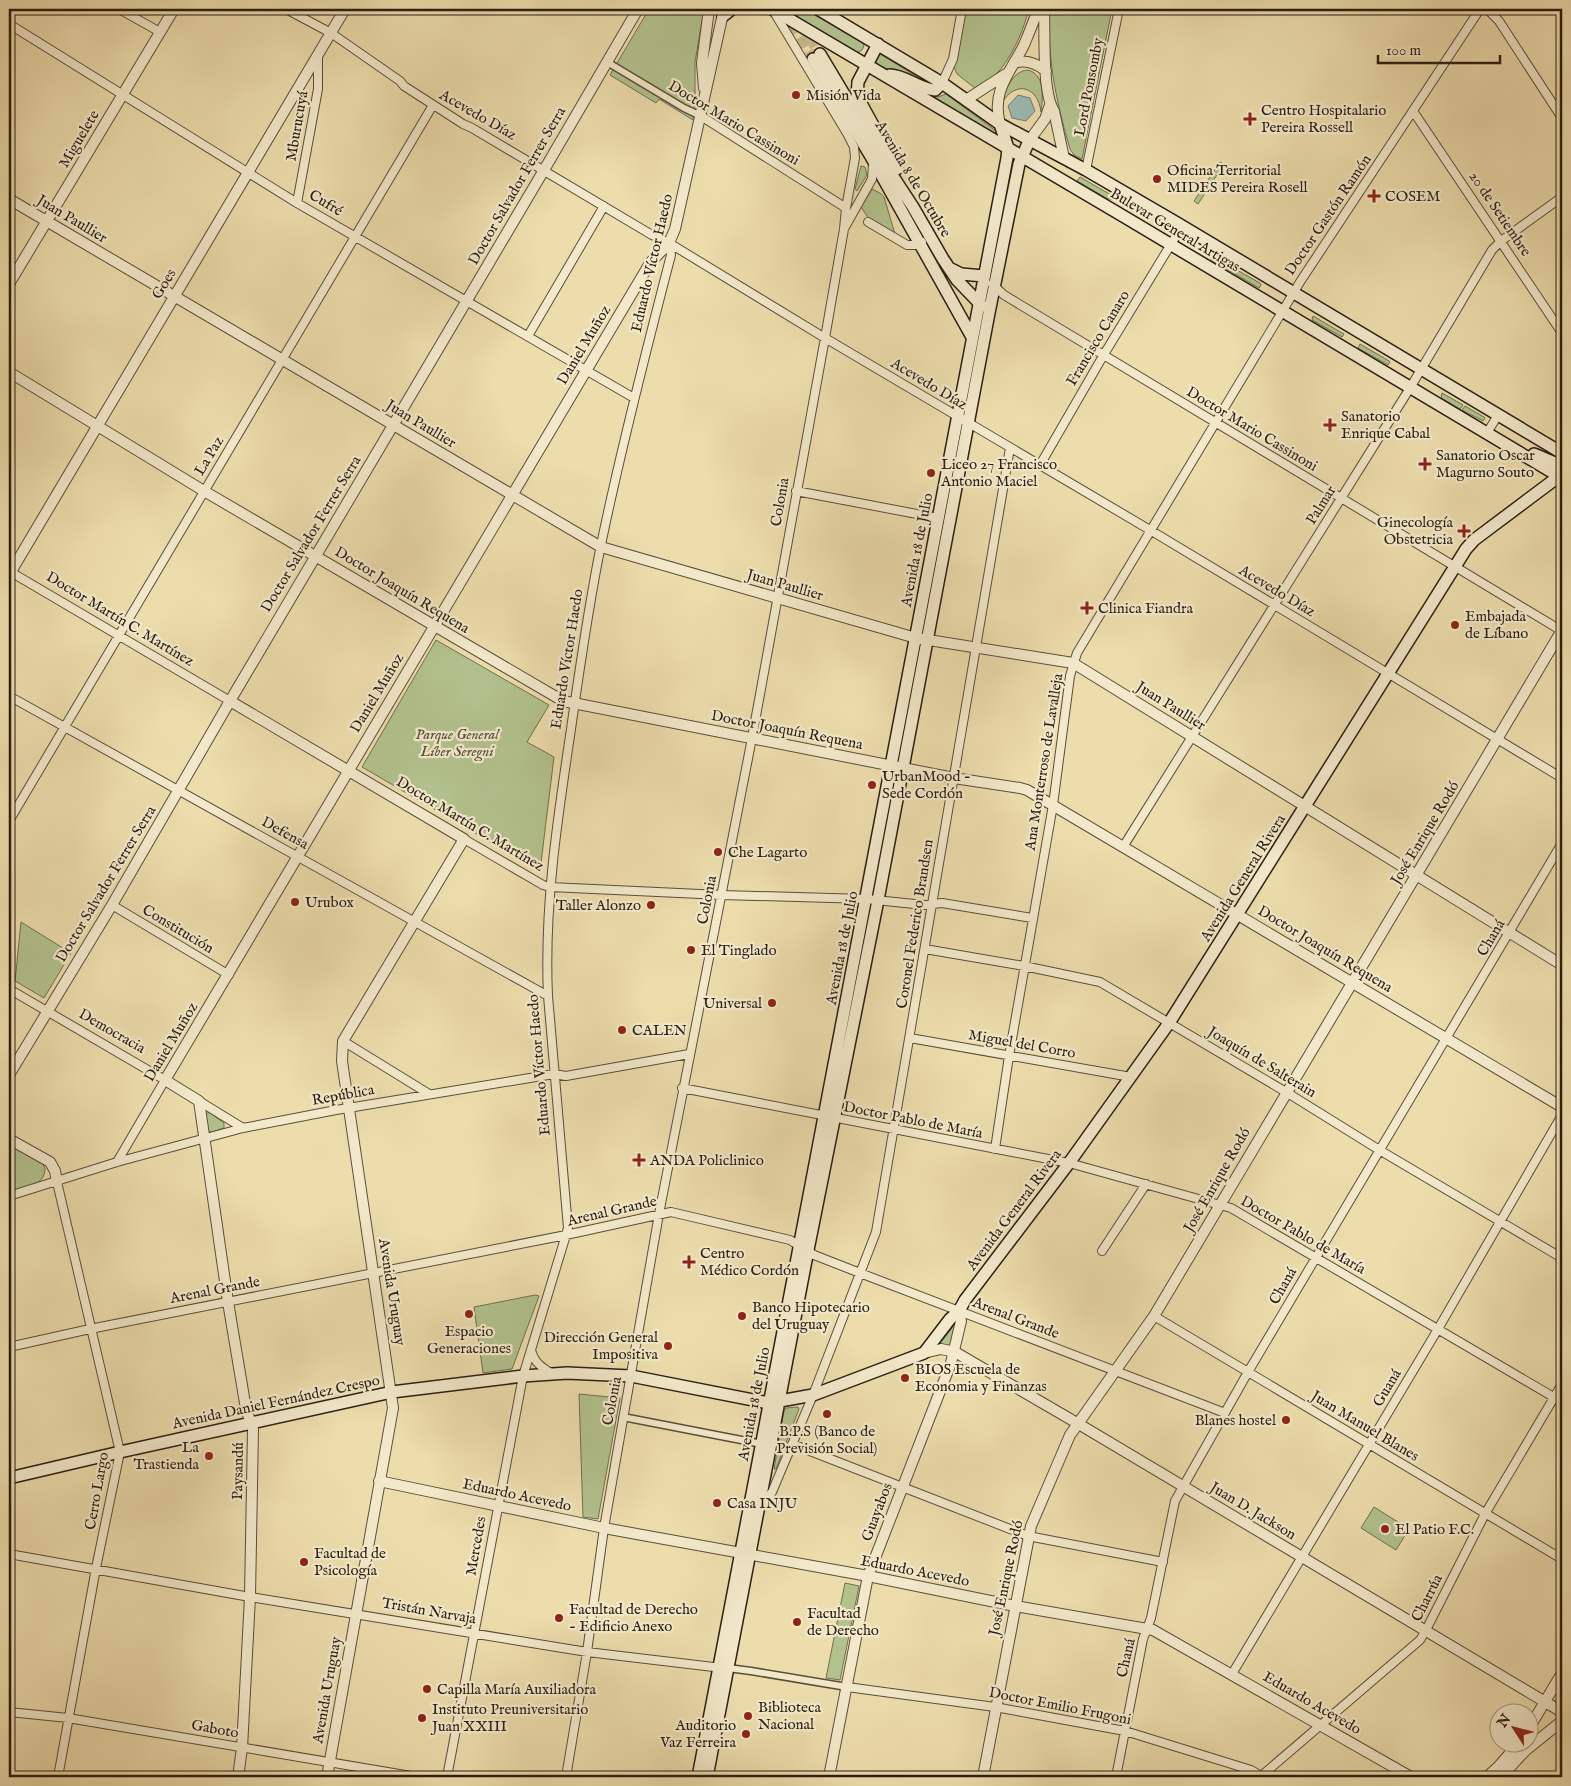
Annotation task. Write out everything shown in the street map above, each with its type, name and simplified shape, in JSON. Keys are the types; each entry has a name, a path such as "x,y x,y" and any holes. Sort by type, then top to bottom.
{"main road":[{"name":"Bulevar General Artigas","path":"772,9 1489,435 1562,474"},
{"name":"Bulevar General Artigas","path":"818,9 942,83 1000,124 1086,170 1182,226 1562,452"},
{"path":"878,44 858,82 857,96 901,175 907,197"},
{"name":"Avenida 8 de Octubre","path":"972,337 817,57 907,197 957,280 989,313"},
{"path":"884,75 896,75 906,78 929,90 935,90 942,83"},
{"name":"Avenida 18 de Julio","path":"921,638 938,518 1008,148 1000,124"},
{"name":"Avenida 18 de Julio","path":"745,1554 758,1512 774,1402 921,638 968,423 994,286 1022,156 1030,141"},
{"path":"949,268 961,274 984,276"},
{"name":"Avenida General Rivera","path":"924,1353 950,1319 959,1311 965,1300 1069,1163 1169,1023 1466,549 1474,540 1562,474"},
{"path":"774,1402 813,1395 924,1353"},
{"name":"Avenida Daniel Fernández Crespo","path":"9,1478 392,1392 523,1376 567,1373 631,1376 774,1402"},
{"name":"Avenida 18 de Julio","path":"698,1777 723,1668 745,1554 762,1444 774,1402"},
{"name":"Avenida 18 de Julio","path":"708,1777 723,1668"}],"street":[{"path":"119,9 160,32"},
{"name":"Miguelete","path":"9,284 174,9"},
{"name":"Acevedo Díaz","path":"286,9 330,33 400,81 404,86 463,124 670,244 1562,778"},
{"name":"Goes","path":"9,572 345,9"},
{"name":"Doctor Salvador Ferrer Serra","path":"9,1075 112,905 315,556 638,9"},
{"name":"Eduardo Víctor Haedo","path":"704,99 702,64 709,9"},
{"name":"Colonia","path":"566,1777 587,1652 604,1528 659,1214 682,1088 752,738 825,338 855,158 854,147 772,9"},
{"path":"942,83 953,59 962,9"},
{"path":"1000,124 997,114 997,103 1007,74 1030,32 1038,9"},
{"path":"1030,141 1045,119 1050,105 1046,71 1044,9"},
{"name":"Lord Ponsomby","path":"1086,170 1119,9"},
{"name":"Doctor Gastón Ramón","path":"1281,312 1480,9"},
{"path":"1487,9 1499,21 1562,118"},
{"name":"Eduardo Víctor Haedo","path":"566,1236 568,1228 548,996 550,887 575,704 601,547 634,398 671,255 670,244 726,11"},
{"name":"Cufré","path":"9,24 354,236 634,398"},
{"name":"Mburucuyá","path":"298,202 318,89 318,54"},
{"name":"Doctor Mario Cassinoni","path":"607,62 684,108 701,116 846,208"},
{"path":"1014,63 1030,62 1046,71"},
{"path":"966,100 1007,74"},
{"name":"La Paz","path":"9,821 433,105"},
{"path":"1050,105 1054,111 1064,158"},
{"name":"20 de Setiembre","path":"1414,111 1562,333"},
{"name":"Avenida 8 de Octubre","path":"844,229 872,179 874,171 873,160"},
{"name":"Palmar","path":"1123,847 1422,369 1492,250 1501,240 1562,197"},
{"name":"Juan Paullier","path":"9,199 601,547 777,599 921,638 1073,663 1562,964"},
{"path":"528,336 604,206"},
{"path":"868,222 907,245 912,246 930,237"},
{"name":"Francisco Canaro","path":"1040,465 1103,356 1182,226"},
{"name":"Daniel Muñoz","path":"117,1162 650,263 670,244"},
{"name":"Doctor Mario Cassinoni","path":"984,276 1004,295 1103,356 1562,630"},
{"name":"Ana Monterroso de Lavalleja","path":"995,1149 1032,918 1053,805 1073,663 1077,653 1281,312"},
{"name":"Doctor Joaquín Requena","path":"9,372 204,491 563,701 896,767 1020,788 1053,805 1562,1107"},
{"path":"1489,435 1498,415"},
{"name":"Coronel Federico Brandsen","path":"813,1395 876,1232 1010,448"},
{"path":"796,491 938,518"},
{"name":"Doctor Martín C. Martínez","path":"9,572 543,885 550,887 722,895 872,900 924,905 942,903 1032,918"},
{"name":"José Enrique Rodó","path":"983,1777 1028,1536 1034,1516 1070,1435 1154,1316 1562,630"},
{"name":"Defensa","path":"9,696 548,996"},
{"path":"429,1094 343,1042 464,840"},
{"name":"Chaná","path":"1116,1777 1143,1640 1148,1628 1175,1501 1248,1372 1562,843"},
{"name":"Constitución","path":"112,905 229,975"},
{"name":"Joaquín de Salterain","path":"925,950 1095,980 1562,1258"},
{"name":"Democracia","path":"9,989 243,1128"},
{"name":"Miguel del Corro","path":"910,1038 1130,1077"},
{"name":"Avenida Uruguay","path":"327,1777 393,1408 348,1108 342,1061 343,1042"},
{"name":"República","path":"9,1196 117,1162 243,1128 429,1094 554,1074 566,1076 689,1054"},
{"name":"Doctor Pablo de María","path":"682,1088 1069,1163 1231,1208 1562,1402"},
{"path":"199,1101 204,1140"},
{"name":"Guaná","path":"1232,1674 1438,1329 1562,1115"},
{"path":"9,1139 50,1162 55,1171 57,1182"},
{"name":"Paysandú","path":"204,1140 246,1410 252,1423 254,1436 250,1596 242,1748 238,1777"},
{"name":"Cerro Largo","path":"57,1182 120,1452 96,1568 58,1777"},
{"path":"1102,1251 1146,1184"},
{"name":"Arenal Grande","path":"9,1347 90,1329 566,1236 674,1212 790,1240 814,1254 860,1273 1225,1413"},
{"name":"Mercedes","path":"447,1777 523,1376 566,1236"},
{"path":"954,1352 962,1321 959,1311"},
{"name":"Juan Manuel Blanes","path":"1154,1316 1562,1559"},
{"name":"Juan D. Jackson","path":"924,1353 941,1349 954,1352 1077,1423 1562,1712"},
{"path":"531,1350 533,1357 539,1365 553,1374"},
{"name":"Guayabos","path":"833,1777 846,1687 868,1576 954,1352"},
{"name":"Charrúa","path":"1261,1777 1420,1640 1485,1514 1562,1384"},
{"name":"Avenida 18 de Julio","path":"758,1512 772,1492 813,1395"},
{"path":"9,1417 9,1450"},
{"path":"623,1417 762,1444"},
{"path":"792,1444 1028,1536 1163,1562"},
{"name":"Eduardo Acevedo","path":"379,1481 604,1528 868,1576 1015,1606 1148,1628 1411,1777"},
{"name":"Tristán Narvaja","path":"9,1554 587,1652 751,1670 846,1687"},
{"path":"1538,1714 1562,1673"},
{"name":"Doctor Emilio Frugoni","path":"846,1687 995,1707 1125,1731 1251,1770 1261,1777"},
{"name":"Gaboto","path":"9,1712 68,1718 329,1764 417,1777"},
{"path":"1538,1740 1562,1721"},
{"path":"1487,1777 1513,1754"},
{"path":"1501,1777 1513,1754"}],"green space":[{"path":"649,9 704,9 695,62 695,106 693,120 659,99 656,103 610,75"},
{"path":"783,9 804,9 863,43 864,46 857,53"},
{"path":"966,9 1029,9 1019,39 1007,60 991,79 976,89 957,74 954,67"},
{"path":"1050,9 1112,9 1082,159 1074,155 1070,149 1057,97 1051,62"},
{"path":"880,54 928,83 879,66 875,61"},
{"path":"1027,70 1037,76 1042,86 1041,112 1035,96 1025,89 1013,91 1002,103 1007,87 1013,78 1022,71"},
{"path":"946,94 996,131 997,135 932,96 938,97"},
{"path":"1220,162 1224,164 1198,204 1194,201"},
{"path":"861,166 865,167 867,175 857,191 855,189"},
{"path":"1080,177 1118,199 1118,201 1106,198 1077,181"},
{"path":"872,189 884,197 895,234 869,219 861,207"},
{"path":"1212,256 1261,285 1259,288 1211,260"},
{"path":"1313,316 1344,334 1342,337 1312,320"},
{"path":"1360,344 1389,361 1388,365 1358,348"},
{"path":"1442,393 1463,405 1460,409 1441,398"},
{"path":"1465,406 1484,417 1483,421 1462,410"},
{"name":"Parque General Líber Seregni","path":"436,640 549,705 527,742 554,757 540,871 362,767"},
{"path":"21,922 71,953 44,998 15,981"},
{"path":"210,1113 224,1123 224,1128 212,1132 208,1131 205,1115"},
{"path":"9,1144 42,1163 45,1168 44,1174 38,1183 9,1191"},
{"path":"535,1295 539,1296 512,1369 483,1373 474,1307"},
{"path":"955,1324 957,1324 950,1346 939,1345"},
{"path":"579,1394 620,1398 598,1519 583,1517"},
{"path":"798,1407 799,1409 776,1469 774,1469 784,1411 786,1408"},
{"name":"El Patio F.C.","path":"1374,1507 1409,1529 1396,1550 1361,1528"},
{"path":"845,1583 859,1586 840,1680 826,1678"}],"water":[{"path":"1018,95 1030,98 1035,111 1026,121 1012,118 1008,106"}],"tunnel":[{"path":"783,9 813,59"},
{"path":"792,9 820,54"}],"place":[{"name":"Misión Vida","path":"796,95"},
{"name":"Centro Hospitalario Pereira Rossell","path":"1250,119"},
{"name":"Oficina Territorial MIDES Pereira Rosell","path":"1157,179"},
{"name":"COSEM","path":"1374,196"},
{"name":"Sanatorio Enrique Cabal","path":"1330,425"},
{"name":"Sanatorio Oscar Magurno Souto","path":"1425,464"},
{"name":"Liceo 27 Francisco Antonio Maciel","path":"931,473"},
{"name":"Ginecología Obstetricia","path":"1464,531"},
{"name":"Clinica Fiandra","path":"1087,608"},
{"name":"Embajada de Líbano","path":"1455,625"},
{"name":"UrbanMood - Sede Cordón","path":"872,785"},
{"name":"Che Lagarto","path":"718,852"},
{"name":"Urubox","path":"295,902"},
{"name":"Taller Alonzo","path":"651,905"},
{"name":"El Tinglado","path":"691,950"},
{"name":"Universal","path":"772,1003"},
{"name":"CALEN","path":"622,1030"},
{"name":"ANDA Policlinico","path":"639,1160"},
{"name":"Centro Médico Cordón","path":"689,1262"},
{"name":"Espacio Generaciones","path":"469,1314"},
{"name":"Banco Hipotecario del Uruguay","path":"742,1316"},
{"name":"Dirección General Impositiva","path":"668,1346"},
{"name":"BIOS Escuela de Economia y Finanzas","path":"905,1378"},
{"name":"B.P.S (Banco de Previsión Social)","path":"827,1414"},
{"name":"Blanes hostel","path":"1286,1420"},
{"name":"La Trastienda","path":"209,1456"},
{"name":"Casa INJU","path":"717,1503"},
{"name":"El Patio F.C.","path":"1385,1529"},
{"name":"Facultad de Psicología","path":"304,1562"},
{"name":"Facultad de Derecho - Edificio Anexo","path":"559,1618"},
{"name":"Facultad de Derecho","path":"797,1622"},
{"name":"Capilla María Auxiliadora","path":"427,1689"},
{"name":"Biblioteca Nacional","path":"748,1716"},
{"name":"Instituto Preuniversitario Juan XXIII","path":"422,1718"},
{"name":"Auditorio Vaz Ferreira","path":"746,1734"}]}
